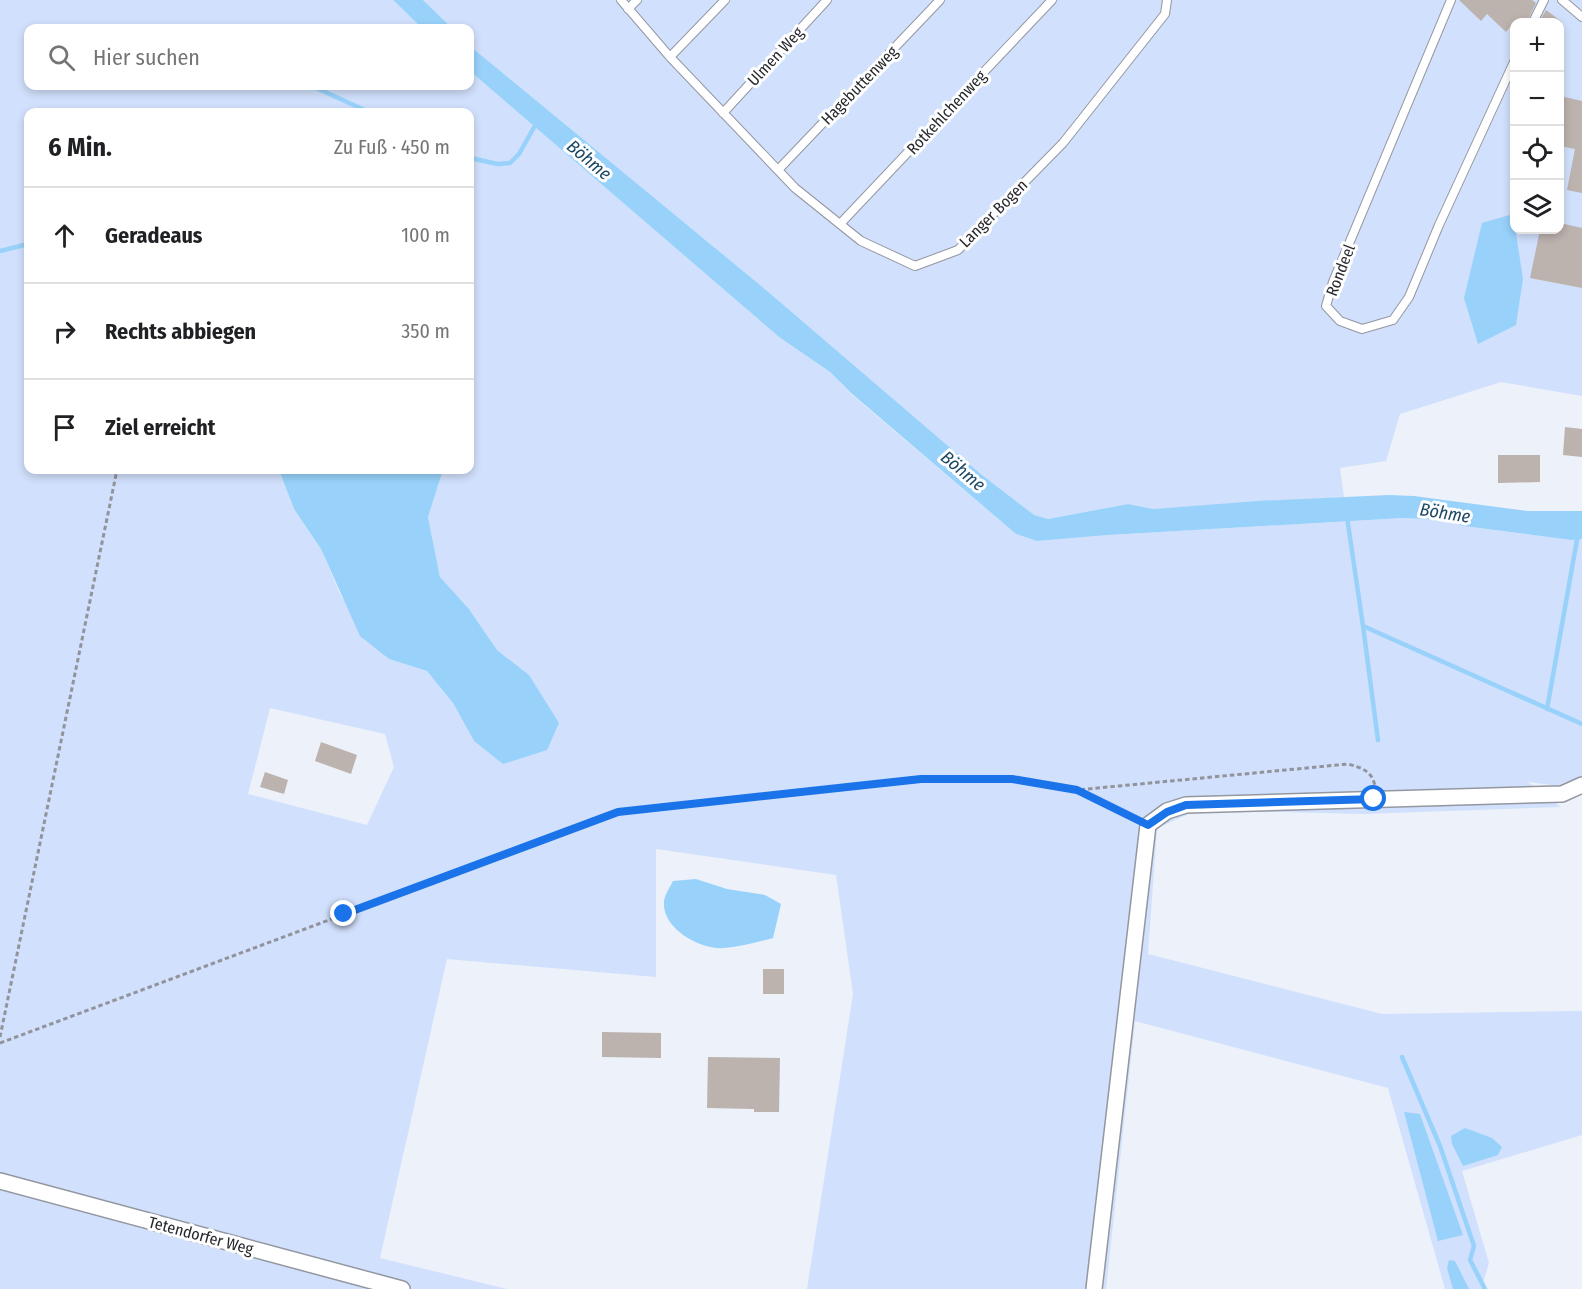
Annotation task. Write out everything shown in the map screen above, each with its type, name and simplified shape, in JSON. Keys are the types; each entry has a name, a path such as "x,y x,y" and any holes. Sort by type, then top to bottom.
{"street":[{"path":"1094,1289 1148,825 1167,812 1186,805 1562,794 1582,786"},
{"name":"Tetendorfer Weg","path":"0,1181 402,1289"}],"lane":[{"name":"Langer Bogen","path":"621,0 670,57 795,188 861,241 915,266 958,250 1063,143 1165,14 1167,0"},
{"path":"628,9 637,0"},
{"path":"670,57 725,0"},
{"name":"Ulmen Weg","path":"723,113 827,0"},
{"name":"Hagebuttenweg","path":"778,170 940,0"},
{"name":"Rotkehlchenweg","path":"840,224 1052,0"},
{"name":"Rondeel","path":"1451,0 1333,282 1326,306 1340,321 1362,329 1393,320 1409,297 1443,214 1510,72"},
{"path":"1535,18 1544,0"},
{"path":"1562,0 1582,17"},
{"path":"1569,6 1576,0"}],"path":[{"path":"0,1037 116,474"},
{"path":"0,1043 618,812 921,779 1012,779 1077,790 1348,764 1363,768 1370,774 1376,783 1374,799"},
{"path":"1077,790 1148,825"}],"shaded area":[{"path":"0,0 393,0 418,24 24,24 24,90 474,90 474,74 779,337 830,372 851,394 1016,534 1037,541 1403,518 1444,520 1464,526 1571,540 1582,539 1582,776 1559,786 1528,782 1561,807 1364,814 1198,810 1157,828 1148,954 1382,1014 1582,1011 1582,1135 1462,1171 1489,1263 1482,1286 1484,1289 1445,1289 1388,1088 1135,1021 1106,1289 807,1289 853,994 836,875 656,849 656,977 447,959 380,1258 507,1289 0,1289","holes":["270,708 385,734 394,767 367,825 248,794"]},
{"path":"423,0 1582,0 1582,396 1501,382 1400,414 1386,461 1340,468 1344,497 1153,509 1128,504 1048,519 1033,515 982,475 766,290 474,49 474,24 448,24"}],"water":[{"path":"393,0 423,0 448,24 418,24"},
{"name":"Böhme","path":"474,49 766,290 982,475 1034,515 1048,519 1128,504 1153,509 1258,501 1389,495 1414,496 1527,511 1582,511 1582,539 1571,540 1464,526 1444,520 1403,518 1037,541 1016,534 851,393 830,372 779,337 474,74"},
{"path":"1510,215 1510,234 1516,234 1523,279 1516,325 1478,344 1464,298 1482,223"},
{"path":"281,474 442,474 428,517 440,577 469,609 497,650 529,675 559,723 547,750 503,764 474,741 453,703 427,671 389,659 360,636 321,549 294,509"},
{"path":"696,879 727,889 765,895 781,904 773,938 743,945 715,948 685,936 669,921 665,912 664,900 673,881"},
{"path":"1404,1112 1420,1114 1463,1235 1438,1241"},
{"path":"1465,1128 1492,1138 1502,1147 1498,1155 1463,1166 1452,1144 1451,1136"},
{"path":"1449,1260 1455,1261 1469,1289 1453,1289 1447,1268"}],"building":[{"path":"1459,0 1532,0 1536,3 1529,18 1510,18 1510,28 1506,32 1487,14 1481,21"},
{"path":"1546,10 1557,18 1541,18"},
{"path":"1564,97 1582,101 1582,193 1567,190 1575,149 1564,147"},
{"path":"1564,224 1582,228 1582,288 1530,278 1539,234 1564,234"},
{"path":"1565,427 1582,429 1582,457 1563,455"},
{"path":"1498,455 1540,455 1540,482 1498,483"},
{"path":"321,742 357,755 351,774 315,761"},
{"path":"265,772 288,780 284,794 260,787"},
{"path":"763,969 784,969 784,994 763,994"},
{"path":"602,1032 661,1033 661,1058 602,1057"},
{"path":"708,1057 780,1058 779,1112 707,1108"}],"waterway":[{"path":"321,90 360,108"},
{"path":"474,159 498,164 510,163 519,154 537,122"},
{"path":"0,251 24,245"},
{"path":"1347,517 1378,740"},
{"path":"1547,709 1578,534"},
{"path":"1363,626 1582,724"},
{"path":"1402,1057 1440,1146 1474,1246 1470,1260 1485,1289"}],"route":[{"path":"344,914 618,812 921,779 1012,779 1077,790 1148,825 1167,812 1186,805 1374,799"}]}
